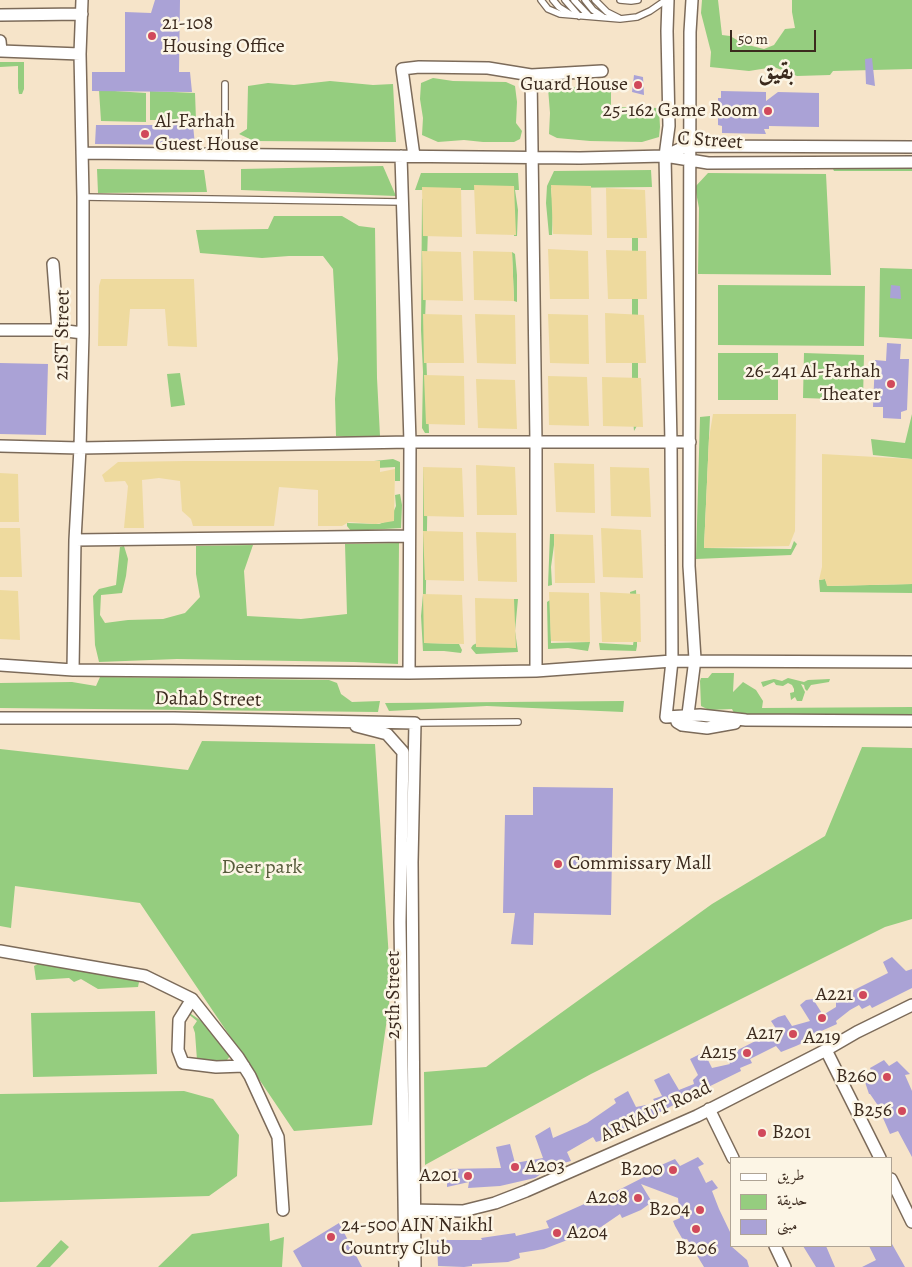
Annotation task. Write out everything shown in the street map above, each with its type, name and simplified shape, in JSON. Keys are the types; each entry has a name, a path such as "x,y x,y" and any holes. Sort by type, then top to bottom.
{"street":[{"name":"21ST Street","path":"73,670 74,540 80,448 83,333 80,54 82,0"},
{"path":"667,0 669,126 665,156 671,443 672,661 666,718 685,720 707,728 746,720 912,721"},
{"path":"685,720 694,661 689,566 690,32 692,0"},
{"path":"0,15 82,14"},
{"path":"0,41 1,51 80,54"},
{"path":"414,156 402,69 419,67 488,68 531,75 602,71"},
{"path":"531,75 536,443 536,670"},
{"name":"C Street","path":"665,156 686,146 912,147"},
{"path":"82,153 533,158 665,156"},
{"path":"401,156 410,442 409,673"},
{"name":"C Street","path":"665,156 708,163 912,162"},
{"path":"53,264 58,330"},
{"path":"0,330 58,330 83,333"},
{"path":"0,446 80,448 410,442 690,442"},
{"path":"74,540 409,536"},
{"path":"672,565 689,566"},
{"path":"0,665 73,670 409,673 536,670 672,661 912,662"},
{"name":"Dahab Street","path":"0,718 415,722"},
{"name":"25th Street","path":"339,721 387,734 403,752 400,922 409,1210 415,1267"},
{"name":"25th Street","path":"404,1267 409,1210 415,722"},
{"path":"0,951 145,976 192,999 244,1066 278,1137 283,1210"},
{"path":"192,999 179,1020 178,1050 183,1063 216,1067 244,1066"},
{"name":"ARNAUT Road","path":"409,1210 463,1211 495,1203 535,1187 709,1109 912,1005"},
{"path":"826,1050 880,1157"},
{"path":"709,1109 733,1157"},
{"path":"892,1181 912,1222"},
{"path":"775,1247 785,1267"}],"lane":[{"path":"541,0 548,9 560,14 620,19 637,17 667,0"},
{"path":"553,0 559,7 571,15"},
{"path":"565,0 579,16"},
{"path":"574,0 590,17"},
{"path":"585,0 593,10 604,18"},
{"path":"595,0 607,12 620,19"},
{"path":"620,0 638,0"},
{"path":"225,84 225,154"},
{"path":"83,197 402,202"},
{"path":"415,722 518,722"}],"green space":[{"path":"702,0 718,0 722,35 730,36 744,44 764,49 774,45 785,29 795,28 792,0 912,0 912,69 833,71 830,75 797,76 774,67 749,71 710,67 711,52 701,13"},
{"path":"0,62 24,62 24,89 22,94 19,94 18,88 18,66 0,67"},
{"path":"433,78 453,81 506,82 515,86 517,102 516,123 522,131 520,139 514,142 464,140 438,142 422,135 421,83"},
{"path":"330,81 373,85 393,84 396,142 254,141 239,134 247,129 248,86 268,83 294,85"},
{"path":"548,88 611,88 611,107 659,108 659,137 642,142 590,141 557,138 549,134"},
{"path":"99,90 146,93 146,122 101,121"},
{"path":"150,91 195,93 196,120 150,120"},
{"path":"383,166 396,196 241,190 241,169"},
{"path":"836,167 912,167 912,171 834,171 833,169"},
{"path":"97,169 204,170 207,192 98,193"},
{"path":"651,170 652,187 551,188 553,209 552,235 549,235 546,203 547,186 554,171"},
{"path":"421,173 518,173 519,190 515,190 518,210 517,236 514,236 512,190 415,190"},
{"path":"708,173 826,174 831,275 698,274 699,208 695,187"},
{"path":"429,197 425,322 429,433 425,433 422,428 422,199"},
{"path":"632,199 638,199 638,424 634,431 632,407"},
{"path":"274,216 342,216 359,226 375,228 377,378 380,436 357,438 336,436 335,399 338,359 333,269 323,256 262,258 200,253 196,230 268,229"},
{"path":"512,252 515,254 517,302 514,301"},
{"path":"880,268 912,269 912,339 879,337"},
{"path":"718,285 865,286 864,346 718,345"},
{"path":"718,353 778,353 778,400 718,400"},
{"path":"804,353 864,355 863,400 803,398"},
{"path":"180,373 185,405 171,407 167,374"},
{"path":"912,414 912,459 873,455 871,439 905,443"},
{"path":"710,416 704,548 791,549 794,541 797,544 791,555 696,559 700,417"},
{"path":"393,459 400,462 400,481 395,481 395,467 377,468 374,461"},
{"path":"423,467 428,470 425,643 459,644 462,650 461,653 423,651 421,616 423,594"},
{"path":"400,494 402,505 401,528 351,531 347,526 347,523 379,524 390,520 396,506 395,495"},
{"path":"550,534 554,534 554,545 551,567 552,585 548,586"},
{"path":"399,543 398,664 177,659 99,662 95,645 93,596 99,589 116,585 120,547 124,546 128,559 126,576 122,593 101,595 100,615 105,623 163,619 185,613 200,597 196,574 196,546 253,545 244,571 247,616 301,619 347,614 345,544"},
{"path":"825,579 828,586 912,584 912,593 820,592 819,580"},
{"path":"636,590 636,651 600,650 599,643 633,645 630,592"},
{"path":"514,599 518,599 515,631 518,652 476,654 471,648 473,645 479,642 511,606"},
{"path":"550,600 551,643 590,642 588,651 568,648 548,649 547,602"},
{"path":"712,673 734,673 733,692 743,682 756,690 763,701 762,708 912,707 912,714 746,716 734,713 732,709 709,710 701,706 700,681 701,678 708,678"},
{"path":"100,677 329,680 337,683 341,694 352,702 380,701 378,712 0,708 0,683 72,682 96,686"},
{"path":"788,678 804,682 808,680 830,679 829,682 811,685 807,691 804,685 801,684 805,692 802,701 797,701 795,697 791,700 790,693 794,692 794,689 788,683 783,686 776,685 774,682 763,687 761,682 774,679 782,681"},
{"path":"624,701 623,712 487,706 389,711 385,703"},
{"name":"Deer park","path":"202,741 375,744 391,990 372,1125 294,1131 140,903 15,886 11,928 0,926 0,749 188,770"},
{"path":"862,747 912,748 912,919 885,927 591,1074 425,1165 424,1072 486,1067 712,904 825,836"},
{"path":"38,964 136,979 139,982 138,987 98,989 81,979 74,982 69,978 36,980 34,966"},
{"path":"155,1011 157,1074 33,1077 31,1013"},
{"path":"188,1012 203,1022 229,1052 230,1056 227,1060 197,1060 193,1027 197,1021"},
{"path":"184,1091 213,1099 239,1135 237,1176 209,1196 0,1202 0,1094"},
{"path":"269,1223 270,1241 284,1237 282,1267 158,1267 192,1234"},
{"path":"61,1240 69,1247 50,1267 36,1267"}],"sand":[{"path":"474,185 514,186 516,235 476,234"},
{"path":"551,185 591,186 592,235 553,234"},
{"path":"422,187 461,188 462,237 423,236"},
{"path":"606,188 645,190 647,238 607,238"},
{"path":"548,249 588,251 589,299 550,299"},
{"path":"606,250 646,251 647,299 608,299"},
{"path":"422,251 461,252 463,301 423,300"},
{"path":"473,251 512,252 514,301 474,300"},
{"path":"101,279 194,279 197,347 168,346 165,309 130,309 127,346 98,346 99,286"},
{"path":"605,313 644,315 646,363 606,363"},
{"path":"423,314 462,315 464,363 424,363"},
{"path":"475,314 515,315 516,364 477,363"},
{"path":"548,314 588,315 589,364 550,363"},
{"path":"424,375 464,376 465,425 426,424"},
{"path":"548,376 587,377 589,426 549,425"},
{"path":"602,377 641,378 643,427 603,426"},
{"path":"476,379 515,380 517,429 478,428"},
{"path":"713,414 796,414 795,531 789,546 704,548 709,438"},
{"path":"822,454 912,459 912,584 827,586 825,579 819,580 822,567"},
{"path":"380,461 380,472 395,469 394,521 376,524 349,522 342,526 318,526 318,490 279,487 274,526 193,526 191,519 182,511 180,481 159,478 142,480 144,528 124,528 128,486 125,481 105,482 102,475 118,462"},
{"path":"554,463 594,464 595,513 556,512"},
{"path":"476,465 515,467 517,515 477,515"},
{"path":"423,467 462,468 464,517 424,516"},
{"path":"610,467 649,468 651,517 611,516"},
{"path":"0,473 18,474 19,522 0,522"},
{"path":"0,528 20,528 22,577 0,577"},
{"path":"601,528 641,530 643,578 603,577"},
{"path":"423,531 463,532 464,581 425,580"},
{"path":"476,532 516,533 517,582 478,581"},
{"path":"554,534 593,535 595,583 555,583"},
{"path":"0,590 18,591 20,640 0,639"},
{"path":"549,592 589,593 590,642 551,641"},
{"path":"600,592 640,594 641,642 602,642"},
{"path":"423,594 462,595 464,644 424,643"},
{"path":"475,598 514,599 516,648 476,647"}],"building":[{"path":"155,0 180,0 179,72 190,72 192,92 92,91 92,72 125,72 125,12 151,13"},
{"path":"872,58 875,86 866,84 865,59"},
{"name":"Guard House","path":"634,75 643,77 644,95 632,92"},
{"name":"25-162 Game Room","path":"721,91 766,92 766,101 778,92 819,93 819,127 769,126 769,129 764,129 766,134 722,133 722,126 718,125 718,98 721,98"},
{"name":"Al-Farhah Guest House","path":"96,125 193,125 195,145 95,144"},
{"path":"891,285 900,286 901,299 890,298"},
{"name":"26-241 Al-Farhah Theater","path":"887,343 901,344 900,359 909,359 907,410 901,412 901,419 883,418 883,407 873,407 875,360 886,361"},
{"path":"0,363 48,364 46,435 0,434"},
{"name":"Commissary Mall","path":"533,787 613,788 611,915 534,913 533,945 511,944 515,913 503,913 505,815 533,815"},
{"path":"892,957 906,971 912,969 912,988 872,1008 870,1005 862,1009 859,1005 836,1021 837,1024 808,1037 809,1040 796,1046 781,1052 776,1046 750,1059 752,1063 740,1068 741,1071 613,1137 596,1142 593,1137 567,1152 571,1161 553,1166 535,1178 500,1186 468,1188 469,1182 447,1187 447,1169 501,1168 496,1147 510,1144 515,1163 543,1158 535,1136 550,1127 553,1138 587,1123 616,1103 614,1099 628,1091 636,1107 656,1103 653,1099 662,1096 654,1080 669,1073 679,1090 694,1084 693,1080 698,1075 690,1059 704,1052 712,1068 730,1064 726,1056 777,1030 771,1021 785,1015 792,1026 810,1021 800,1005 806,1000 813,999 823,1015 836,1007 836,999 888,973 883,962"},
{"path":"884,1060 889,1066 897,1061 910,1074 905,1075 912,1091 912,1157 898,1131 890,1134 883,1118 886,1117 869,1094 865,1082 875,1079 870,1068"},
{"path":"698,1157 704,1164 698,1167 706,1183 712,1180 718,1188 712,1191 730,1232 730,1247 747,1260 749,1267 704,1267 687,1239 683,1240 673,1221 680,1218 678,1198 641,1184 652,1202 641,1210 622,1218 620,1214 601,1227 544,1249 519,1253 520,1258 508,1262 472,1264 472,1266 464,1267 438,1266 437,1240 482,1240 481,1238 515,1233 516,1236 549,1228 546,1221 600,1197 601,1199 648,1175 647,1173 659,1166 675,1159 680,1166"},
{"name":"24-500 AIN Naikhl Country Club","path":"339,1223 362,1267 302,1267 293,1251"},
{"path":"892,1244 905,1267 862,1267 876,1260 870,1247 892,1247"},
{"path":"804,1247 826,1247 835,1267 816,1267"}],"place":[{"name":"21-108 Housing Office","path":"152,36"},
{"name":"Guard House","path":"638,85"},
{"name":"25-162 Game Room","path":"768,111"},
{"name":"Al-Farhah Guest House","path":"145,134"},
{"name":"26-241 Al-Farhah Theater","path":"891,384"},
{"name":"Commissary Mall","path":"558,864"},
{"name":"A221","path":"863,995"},
{"name":"A219","path":"822,1018"},
{"name":"A217","path":"793,1034"},
{"name":"A215","path":"747,1053"},
{"name":"B260","path":"887,1077"},
{"name":"B256","path":"902,1111"},
{"name":"B201","path":"762,1133"},
{"name":"A203","path":"515,1167"},
{"name":"B200","path":"673,1170"},
{"name":"A201","path":"468,1176"},
{"name":"A208","path":"638,1198"},
{"name":"B204","path":"700,1210"},
{"name":"B206","path":"696,1229"},
{"name":"A204","path":"557,1233"},
{"name":"24-500 AIN Naikhl Country Club","path":"331,1237"}],"district":[{"name":"بقيق","path":"776,73"}]}
